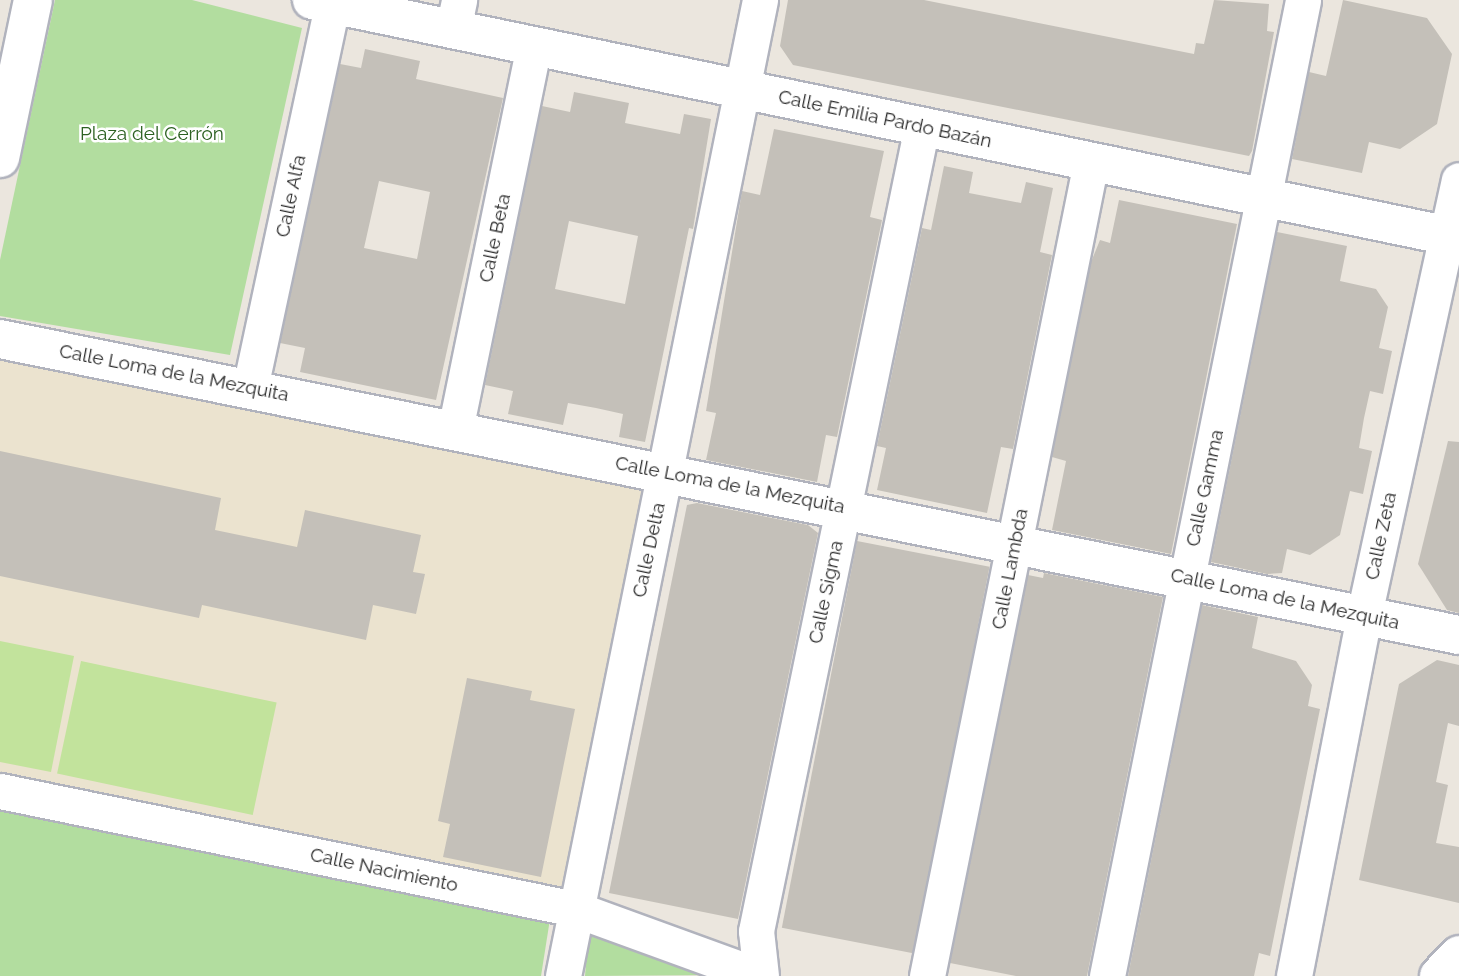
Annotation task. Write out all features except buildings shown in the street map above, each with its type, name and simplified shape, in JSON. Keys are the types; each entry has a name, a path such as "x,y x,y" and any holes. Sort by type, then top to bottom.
{"street":[{"path":"0,158 33,0"},
{"name":"Calle Delta","path":"563,976 760,0"},
{"name":"Calle Gamma","path":"1107,976 1185,578 1266,198 1303,0"},
{"name":"Calle Emilia Pardo Bazán","path":"322,2 456,15 534,46 1452,237"},
{"name":"Calle Alfa","path":"250,388 322,2"},
{"name":"Calle Beta","path":"455,430 534,46"},
{"name":"Calle Sigma","path":"760,976 756,932 922,126"},
{"name":"Calle Lambda","path":"927,976 1091,162"},
{"name":"Calle Zeta","path":"1294,976 1364,615 1452,237 1459,180"},
{"name":"Calle Loma de la Mezquita","path":"0,339 1459,635"},
{"name":"Calle Nacimiento","path":"0,791 575,909 760,976"},
{"path":"1439,976 1459,955"}],"shaded area":[{"path":"0,339 665,472 575,909 0,791"}],"green space":[{"name":"Plaza del Cerrón","path":"55,0 192,0 302,28 230,355 0,316 0,260"},
{"path":"0,641 74,656 51,772 0,762"},
{"path":"81,661 277,703 253,815 57,773"},
{"path":"0,803 550,919 541,976 0,976"},
{"path":"589,928 718,975 585,976"}]}
